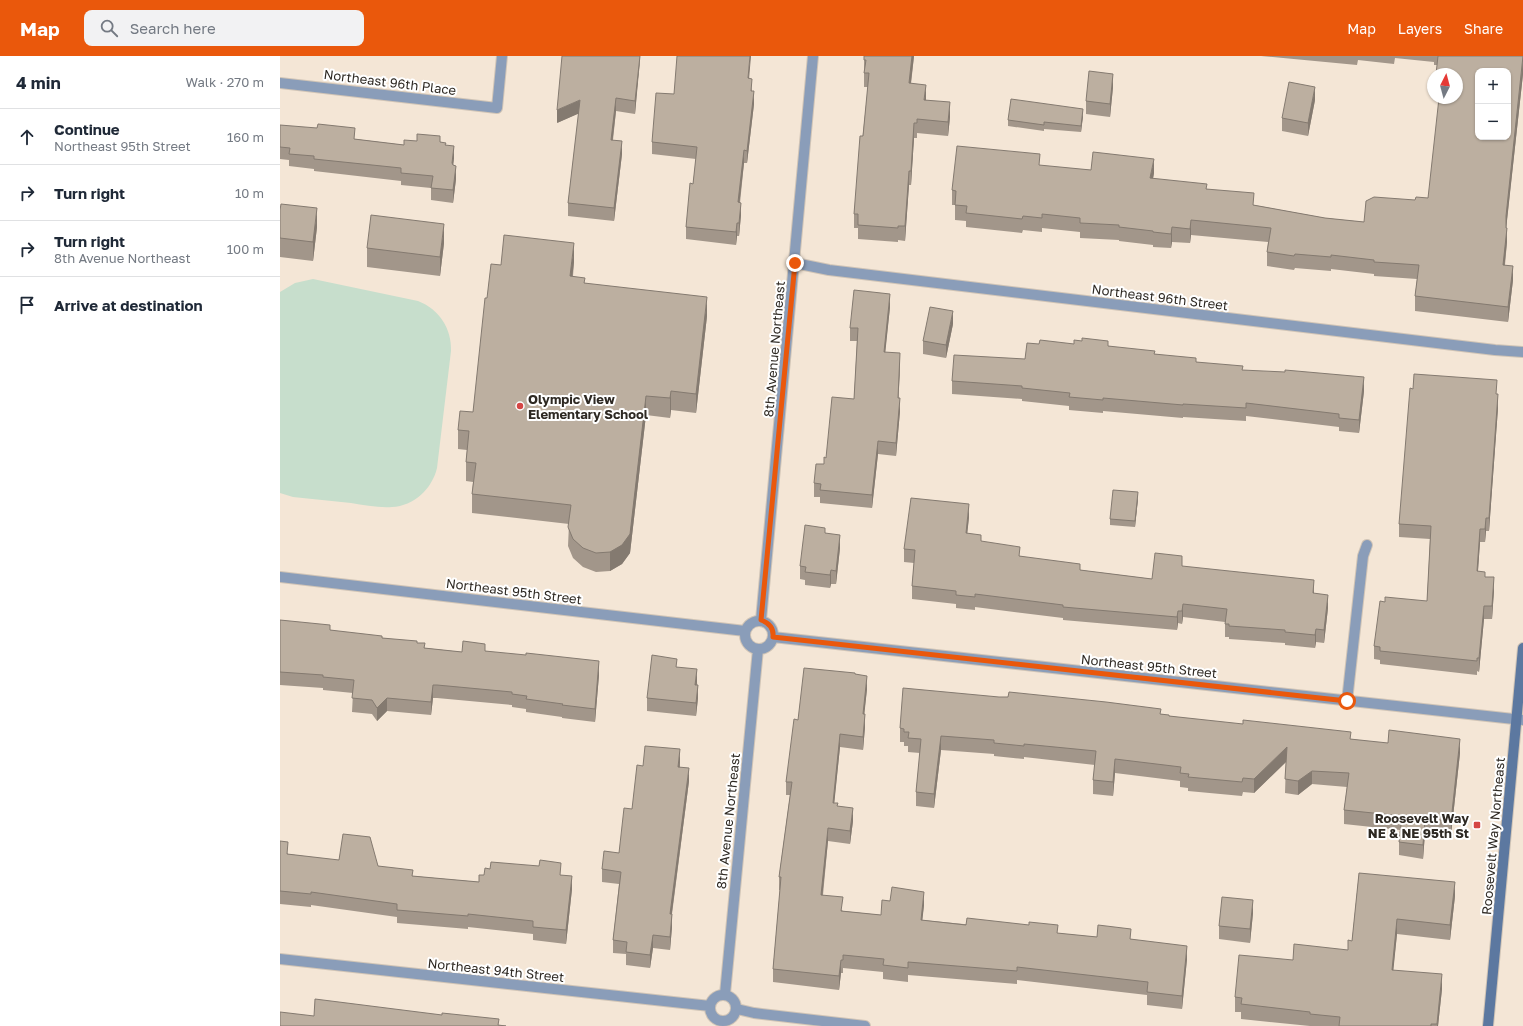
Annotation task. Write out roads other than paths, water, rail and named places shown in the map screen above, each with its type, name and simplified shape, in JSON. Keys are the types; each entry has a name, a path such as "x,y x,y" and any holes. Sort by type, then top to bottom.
{"main road":[{"name":"Roosevelt Way Northeast","path":"1488,1026 1520,719 1523,648"}],"street":[{"name":"Northeast 96th Place","path":"280,83 497,108 502,56"},
{"name":"8th Avenue Northeast","path":"761,620 813,56"},
{"name":"Northeast 96th Street","path":"795,263 829,270 1523,352"},
{"path":"1347,701 1363,556 1367,544"},
{"name":"Northeast 95th Street","path":"280,577 745,631"},
{"path":"761,620 771,626 773,637 771,644 767,647 758,649 748,645 744,636 745,631 751,623 761,620"},
{"name":"Northeast 95th Street","path":"773,637 1520,719"},
{"name":"8th Avenue Northeast","path":"725,994 758,649"},
{"name":"Northeast 94th Street","path":"280,959 710,1006"},
{"path":"725,994 734,999 737,1009 732,1018 722,1024 710,1012 710,1006 715,998 725,994"},
{"path":"737,1009 754,1013 865,1026"}],"place":[{"name":"Olympic View Elementary School","path":"520,406"},
{"name":"Roosevelt Way NE & NE 95th St","path":"1477,825"}]}
